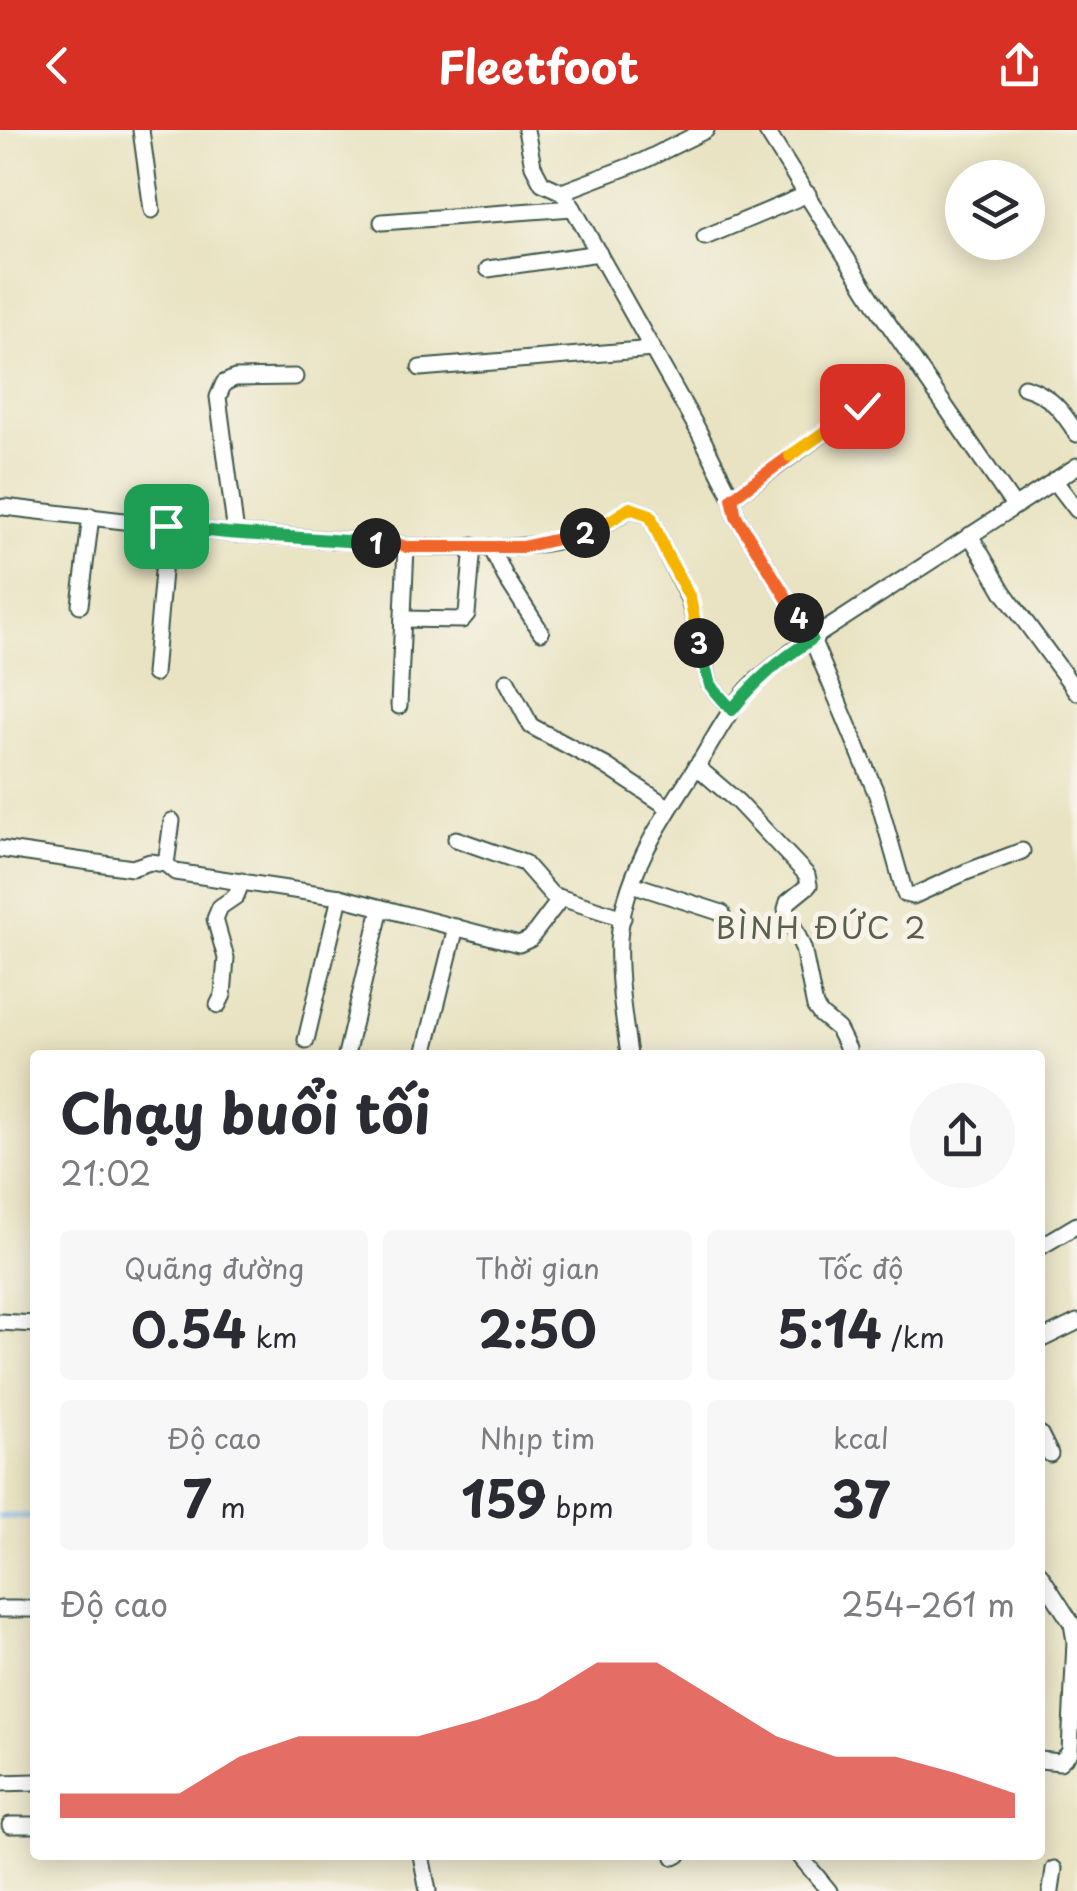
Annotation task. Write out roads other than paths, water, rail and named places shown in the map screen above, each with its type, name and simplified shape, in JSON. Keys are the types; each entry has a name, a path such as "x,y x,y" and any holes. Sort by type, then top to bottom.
{"street":[{"path":"142,130 152,210"},
{"path":"526,130 533,166 542,183 562,192 573,208 698,430 732,498 736,516 812,639 877,795 905,894 913,896 1022,851"},
{"path":"562,192 630,167 706,130"},
{"path":"766,130 881,313 1014,506"},
{"path":"704,237 808,194"},
{"path":"382,222 573,208"},
{"path":"488,269 599,253"},
{"path":"420,368 653,349"},
{"path":"236,534 218,397 224,383 235,378 295,377"},
{"path":"1024,387 1049,398 1077,434"},
{"path":"732,498 862,406"},
{"path":"627,1050 619,940 632,884 655,829 722,722 753,684 790,653 1077,466"},
{"path":"1054,480 1077,510"},
{"path":"4,507 236,534 406,547 522,547 596,530 630,508 650,515 690,598 710,685 732,710"},
{"path":"80,605 91,516"},
{"path":"154,674 166,526"},
{"path":"970,535 1004,592 1077,692"},
{"path":"403,620 462,620 467,614 473,546"},
{"path":"399,706 406,547"},
{"path":"491,547 541,632"},
{"path":"507,681 531,726 606,766 668,807"},
{"path":"696,766 738,802 807,874 808,885 788,902 786,909 803,948 815,1007 838,1029 848,1050"},
{"path":"166,864 172,822"},
{"path":"456,840 524,864 552,895 623,918"},
{"path":"0,849 132,868 150,862 166,864 175,872 340,897 519,944 530,940 561,898"},
{"path":"218,1006 223,995 226,958 216,918 220,907 236,896 242,881"},
{"path":"632,884 722,913"},
{"path":"306,1040 340,897"},
{"path":"347,1050 381,908"},
{"path":"425,1050 456,928"},
{"path":"1045,1244 1077,1226"},
{"path":"0,1322 30,1324"},
{"path":"1045,1338 1077,1322"},
{"path":"1045,1444 1050,1454"},
{"path":"1045,1584 1074,1624 1075,1641 1070,1752 1060,1762 1045,1760"},
{"path":"0,1609 30,1610"},
{"path":"0,1783 30,1782"},
{"path":"10,1824 30,1825"},
{"path":"422,1860 428,1891"},
{"path":"803,1860 828,1891"},
{"path":"1051,1891 1054,1869"}],"waterway":[{"path":"0,1517 30,1516"}],"district":[{"name":"BÌNH ĐỨC 2","path":"822,929"}]}
